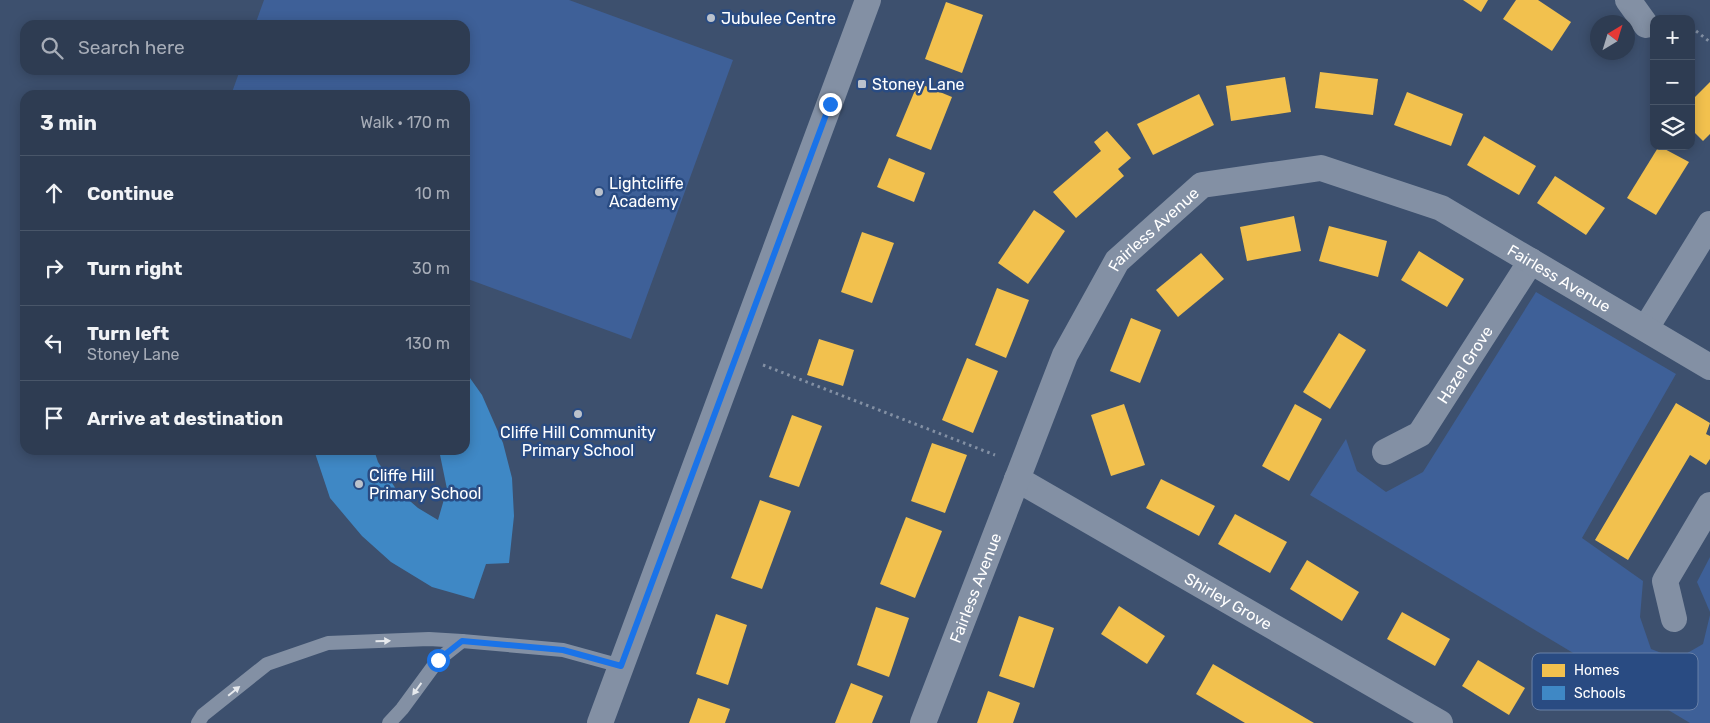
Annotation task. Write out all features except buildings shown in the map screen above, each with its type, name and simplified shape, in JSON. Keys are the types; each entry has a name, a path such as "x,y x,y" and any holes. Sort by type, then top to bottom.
{"street":[{"path":"600,723 868,0"},
{"path":"1628,0 1646,24"},
{"name":"Fairless Avenue","path":"923,723 1065,355 1117,261 1202,185 1321,168 1441,208 1710,367"},
{"path":"1646,328 1710,224"},
{"name":"Hazel Grove","path":"1385,452 1420,434 1531,261"},
{"name":"Shirley Grove","path":"1017,479 1440,723"},
{"path":"1674,620 1665,581 1710,505"}],"lane":[{"path":"198,723 203,715 267,664 328,643 429,639 462,641 563,650 621,666"},
{"path":"389,723 402,710 438,660 462,641"}],"path":[{"path":"1695,30 1710,42"},
{"path":"737,354 999,457 1017,479"}],"shaded area":[{"name":"Lightcliffe Academy","path":"264,0 569,0 733,60 631,339 470,280 470,90 233,90 238,75 470,75 470,20 257,20"},
{"path":"1536,292 1676,374 1582,538 1643,581 1640,617 1651,649 1661,653 1573,653 1310,495 1346,439 1357,471 1386,492 1423,472"},
{"path":"1710,557 1710,612 1697,582"},
{"path":"1710,615 1710,723 1690,723 1668,710 1698,710 1698,653 1687,653 1703,644"}],"place":[{"name":"Jubulee Centre","path":"711,18"},
{"name":"Stoney Lane","path":"862,84"},
{"name":"Lightcliffe Academy","path":"599,192"},
{"name":"Cliffe Hill Community Primary School","path":"578,414"},
{"name":"Cliffe Hill Primary School","path":"359,484"}],"route":[{"path":"438,660 462,641 563,650 621,666 830,104"}]}
